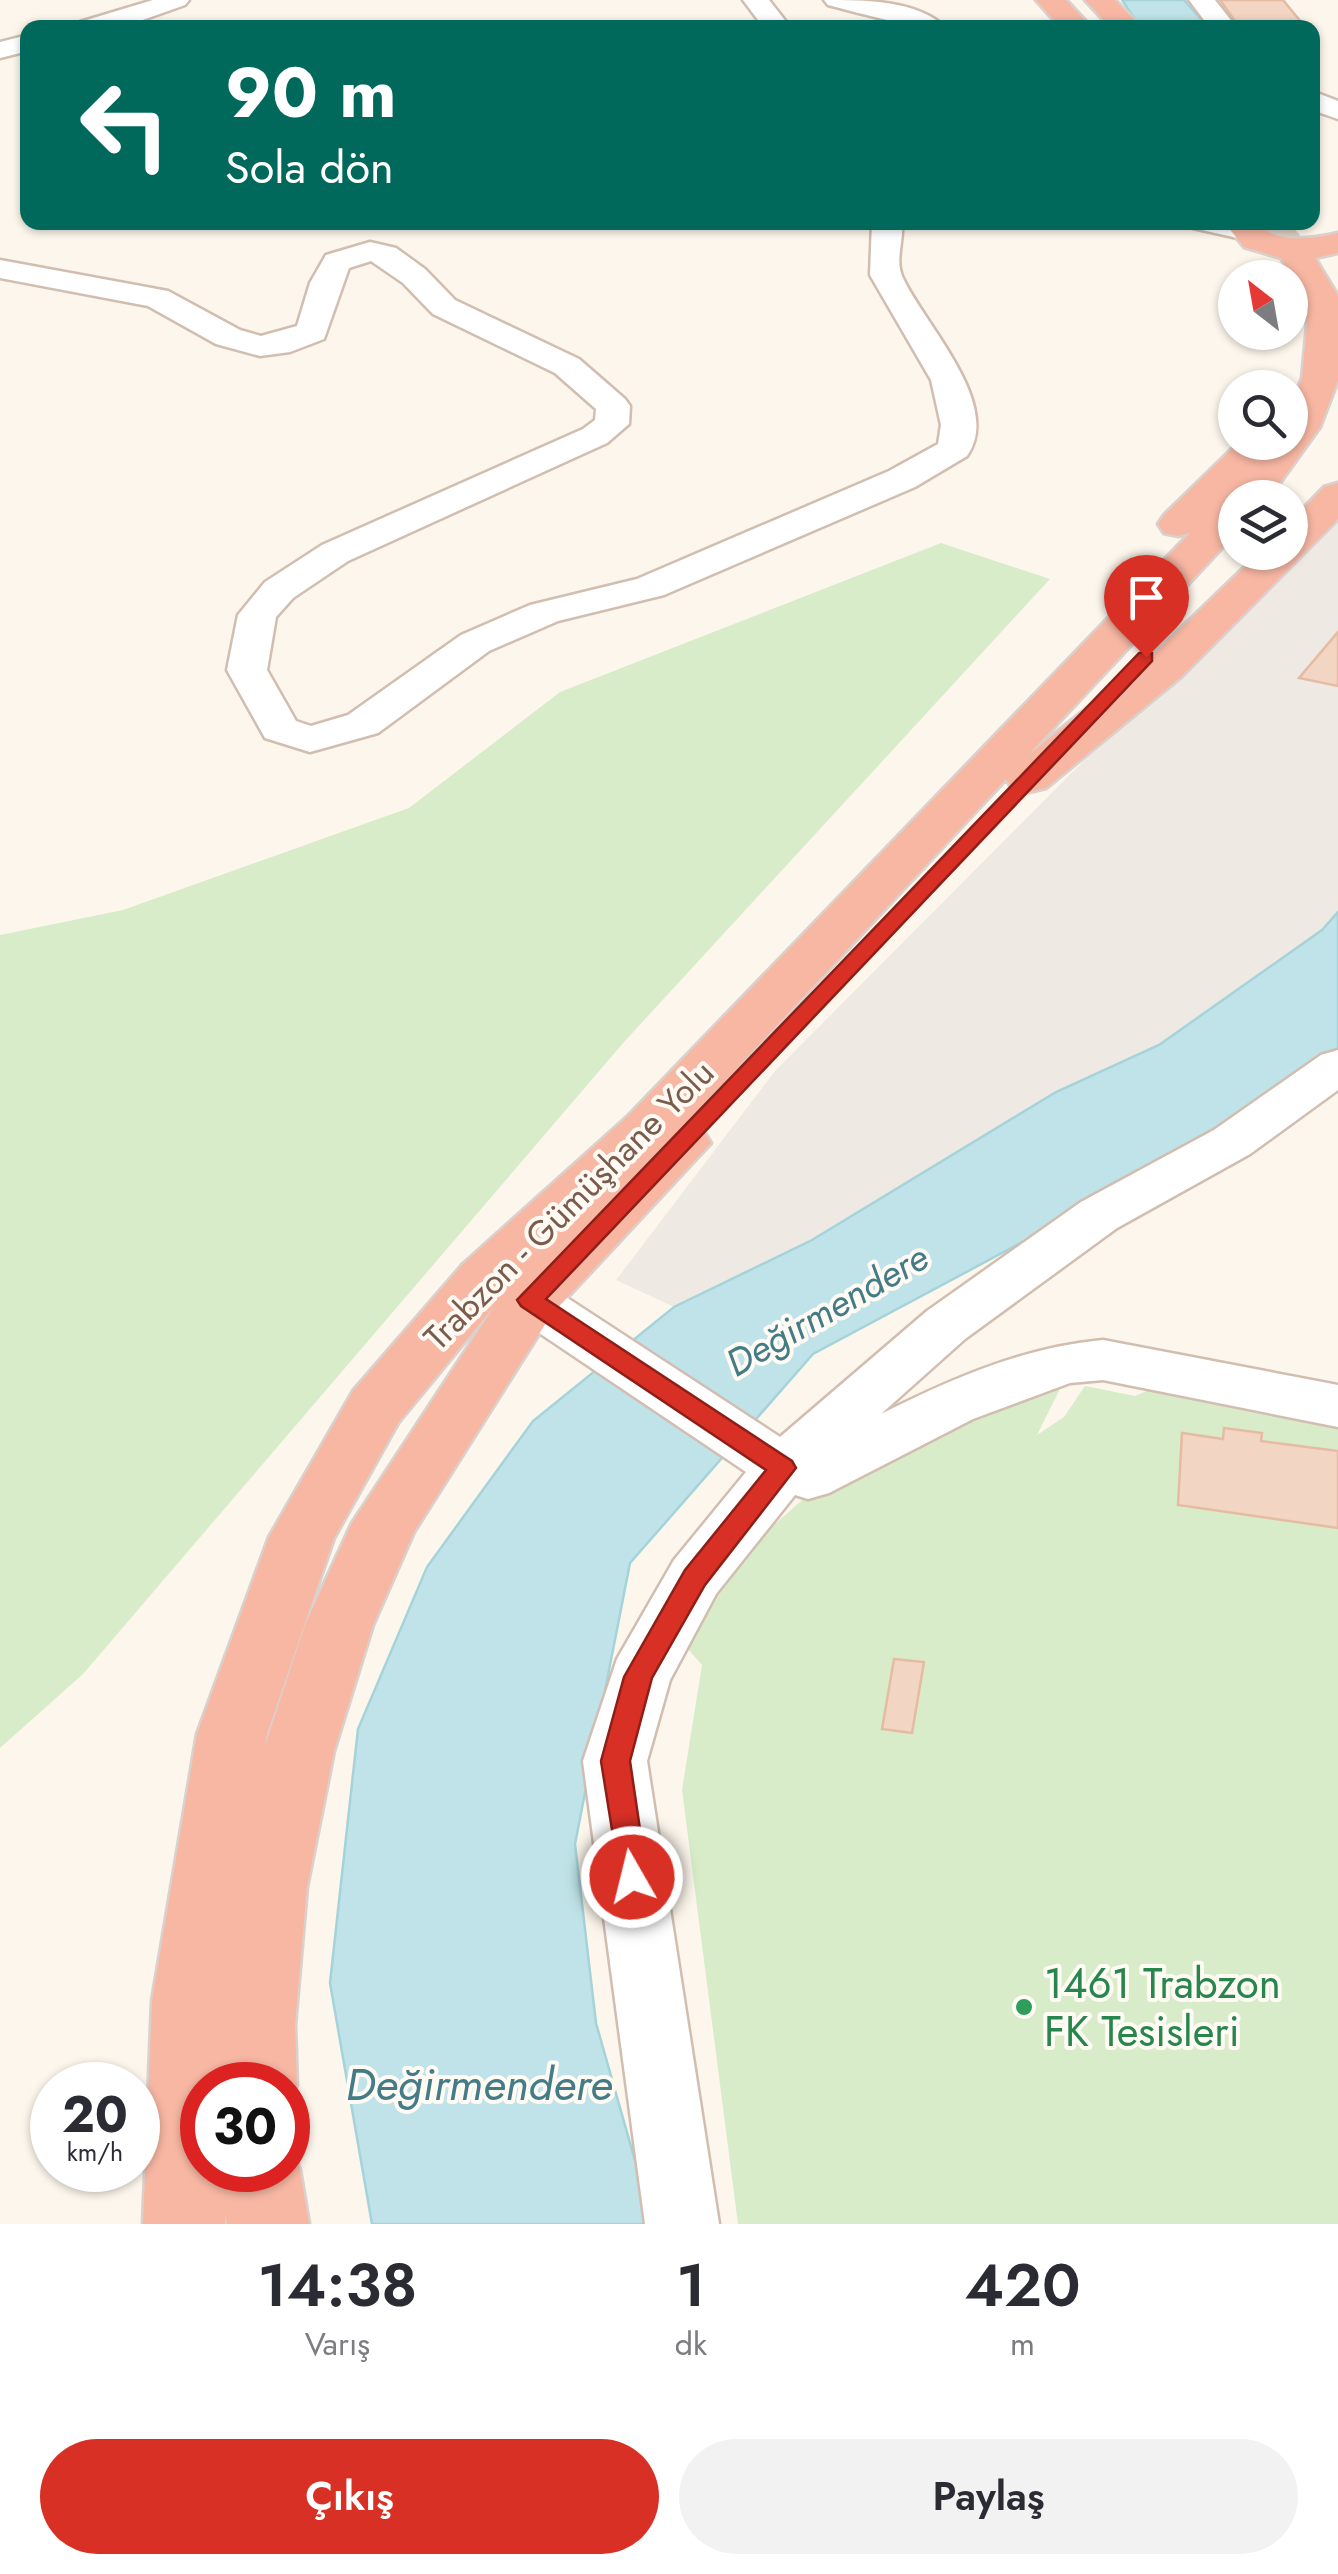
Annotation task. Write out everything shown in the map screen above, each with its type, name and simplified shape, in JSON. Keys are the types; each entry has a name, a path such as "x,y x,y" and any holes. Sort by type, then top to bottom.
{"highway":[{"path":"1050,0 1070,20"},
{"path":"1083,0 1120,20"},
{"path":"1098,0 1120,20"},
{"path":"1271,252 1312,248 1335,237"},
{"path":"1271,252 1300,295 1308,324 1307,354 1301,370"},
{"path":"1264,480 1294,449 1322,398 1330,366 1331,336 1321,298 1271,252"},
{"path":"1300,480 1338,432"},
{"name":"Trabzon - Gümüşhane Yolu","path":"940,822 1096,602 1243,460"},
{"path":"1308,527 1338,495"},
{"name":"Trabzon - Gümüşhane Yolu","path":"184,2224 190,2000 232,1734 302,1537 375,1407 484,1279 648,1129 1218,528"},
{"name":"Trabzon - Gümüşhane Yolu","path":"257,2062 256,2025 270,1887 300,1750 339,1625 385,1523 544,1309 1029,778 1228,570"},
{"name":"Trabzon - Gümüşhane Yolu","path":"1029,778 1166,668 1266,570"},
{"path":"263,2192 268,2224"}],"street":[{"path":"118,20 176,0"},
{"path":"756,0 772,20"},
{"path":"837,0 912,14 921,20"},
{"path":"1202,0 1218,20"},
{"path":"370,251 381,230"},
{"path":"0,269 158,298 228,337 260,346 278,345 312,332 326,283 337,262 370,251 386,255 414,276 444,307 567,366 613,406 612,424 596,436 334,553 279,590 257,615 247,670 280,729 310,739 364,724 475,643 544,613 650,587 678,576 902,478 954,449 958,436 955,395 883,270 887,230"},
{"path":"1222,230 1271,252"},
{"path":"682,2224 615,1761 638,1677 769,1458 1099,1215 1232,1142 1338,1066"},
{"path":"544,1309 769,1458 808,1477 966,1400 1073,1360 1102,1360 1338,1406"}],"shaded area":[{"path":"1338,505 1338,912 1322,930 1159,1045 1056,1092 812,1240 674,1307 616,1280 775,1071 1273,570 1308,570 1308,535"}],"green space":[{"path":"941,543 1050,579 624,1042 83,1674 0,1748 0,935 123,910 409,808 560,692"},
{"name":"1461 Trabzon FK Tesisleri","path":"1030,1384 1060,1389 1037,1435 1064,1417 1085,1386 1135,1396 1160,1385 1338,1421 1338,2224 738,2224 682,1790 702,1665 681,1641 742,1553 817,1487"}],"water":[{"path":"1122,0 1184,0 1202,20 1135,20"},
{"name":"Değirmendere","path":"1338,912 1338,1053 1073,1215 813,1354 630,1563 575,1844 596,2023 653,2224 372,2224 330,1983 358,1729 427,1567 533,1421 674,1307 812,1240 1056,1092 1159,1045 1322,930"}],"building":[{"path":"1220,0 1283,0 1299,20 1234,20"},
{"path":"1338,632 1338,686 1299,678"},
{"path":"1224,1428 1262,1433 1261,1441 1338,1451 1338,1528 1178,1505 1182,1433 1223,1439"},
{"path":"894,1659 924,1662 912,1733 882,1729"}],"tunnel":[{"path":"1274,230 1298,257"}],"place":[{"name":"1461 Trabzon FK Tesisleri","path":"1024,2007"}],"route":[{"path":"632,1877 615,1761 638,1677 695,1578 782,1468 530,1300 1146,657"}]}
